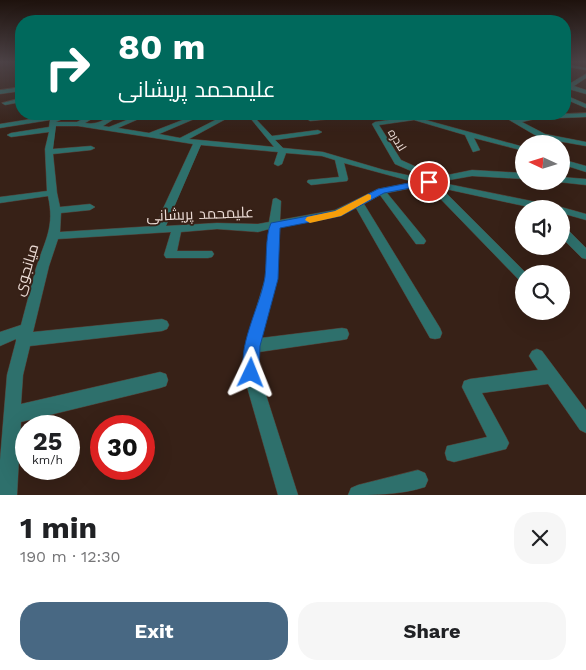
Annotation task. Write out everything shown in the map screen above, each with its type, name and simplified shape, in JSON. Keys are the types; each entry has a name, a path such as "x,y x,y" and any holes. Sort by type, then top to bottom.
{"street":[{"path":"573,85 586,92"},
{"path":"0,92 15,90"},
{"path":"571,100 586,106"},
{"path":"5,103 15,101"},
{"path":"571,115 586,115"},
{"path":"78,124 86,120"},
{"path":"96,127 108,120"},
{"path":"108,129 131,120"},
{"path":"150,136 189,120"},
{"path":"181,140 220,120"},
{"path":"255,120 282,152"},
{"name":"لادره","path":"388,120 377,121 375,124 398,162 429,176 429,182"},
{"path":"428,120 468,134 515,147"},
{"path":"515,121 520,120"},
{"path":"11,135 53,121"},
{"path":"0,126 53,121 181,140 282,152 323,154 382,172 515,201"},
{"name":"میانجوی","path":"7,495 15,375 43,266 54,236 56,210 52,193 49,152 53,121"},
{"path":"515,121 543,136 586,144"},
{"path":"270,138 318,132"},
{"path":"468,134 476,150"},
{"path":"159,230 198,142"},
{"path":"49,152 91,148"},
{"path":"278,164 282,152"},
{"path":"312,182 344,179 339,159"},
{"path":"570,164 586,169"},
{"name":"علیمحمد پریشانی","path":"54,236 217,226 258,228 338,214 381,191 450,176 472,173 515,175"},
{"path":"570,181 586,182"},
{"path":"429,182 515,269"},
{"path":"381,191 420,241"},
{"path":"0,200 52,193"},
{"path":"276,201 271,279 252,346 251,373 288,495"},
{"path":"358,202 435,333"},
{"path":"56,210 90,207"},
{"path":"570,213 586,217"},
{"path":"176,228 170,255 208,254"},
{"path":"570,239 586,255"},
{"path":"0,339 24,335 162,325"},
{"path":"252,346 342,334"},
{"path":"537,356 586,424"},
{"path":"454,453 500,443 470,387 552,376"},
{"path":"13,415 160,380"},
{"path":"358,495 418,480"}],"slow traffic":[{"path":"310,220 338,214 368,197"}],"route":[{"path":"251,373 252,346 271,279 275,225 338,214 381,191 429,182"}]}
